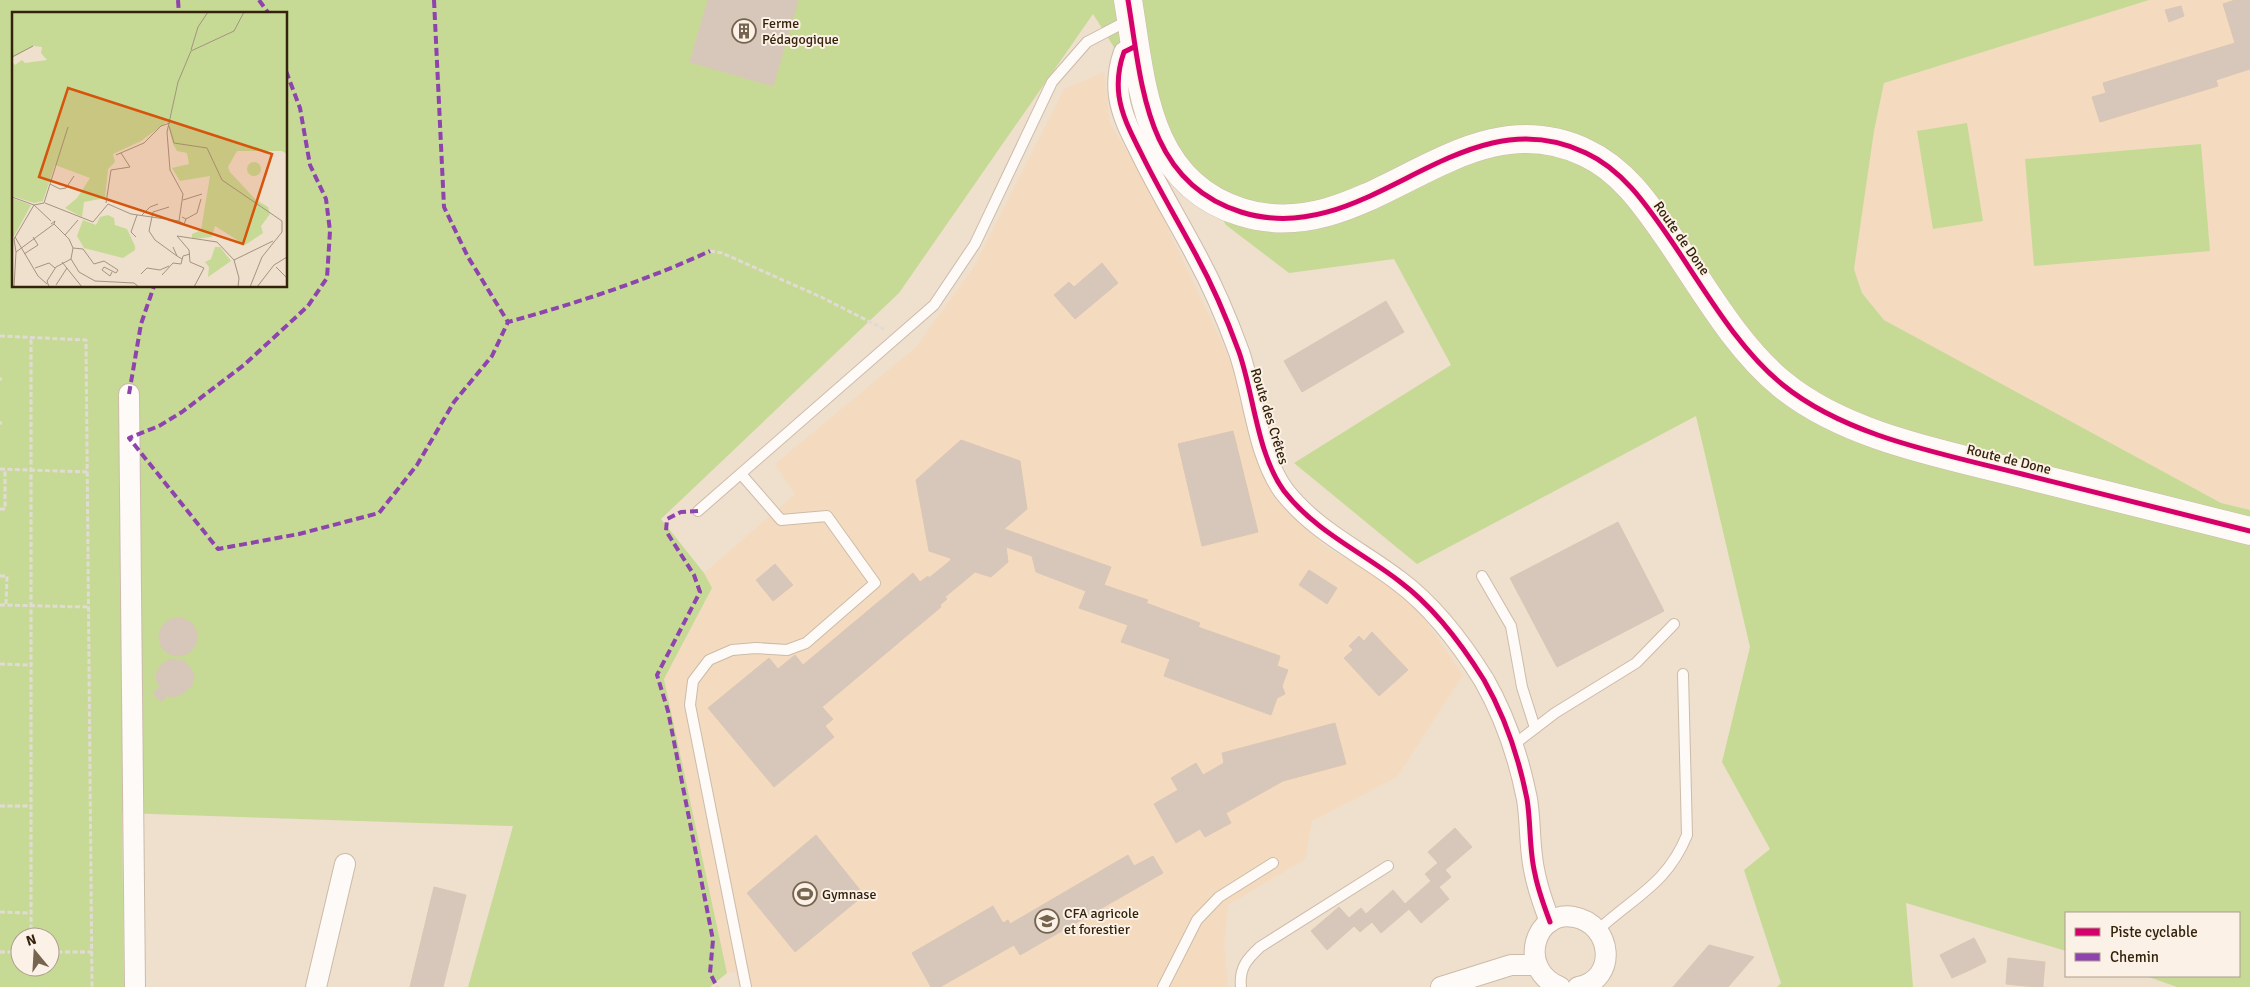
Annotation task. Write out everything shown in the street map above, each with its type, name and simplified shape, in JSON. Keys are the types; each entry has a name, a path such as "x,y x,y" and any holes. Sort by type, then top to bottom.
{"street":[{"path":"1130,9 1134,47"},
{"name":"Route de Done","path":"1134,47 1149,117 1158,140 1171,161 1196,189 1232,209 1256,217 1274,219 1316,216 1336,211 1444,158 1475,146 1528,140 1552,142 1573,147 1606,164 1643,202 1762,366 1783,385 1828,413 1880,435 1955,457 2250,532"},
{"name":"Route des Crêtes","path":"1134,47 1124,52 1120,64 1119,98 1126,124 1197,257 1227,320 1240,356 1270,461 1283,488 1300,510 1320,527 1399,580 1425,603 1451,632 1485,682 1512,746 1522,778 1527,801 1534,872 1550,922"},
{"path":"129,394 135,987"},
{"path":"316,987 345,864"},
{"path":"1560,987 1550,983 1542,976 1536,965 1534,952 1536,940 1541,931 1550,922 1573,916 1590,923 1598,930 1606,949 1605,961 1601,971 1593,980 1578,987"},
{"path":"1441,987 1511,965 1536,965"}],"lane":[{"path":"698,511 934,305 975,244 1052,82 1087,42 1130,9"},
{"path":"741,474 781,520 827,516 875,583 806,643 787,650 756,648 732,650 709,660 693,681 690,705 746,987"},
{"path":"1482,576 1511,626 1522,687 1536,728"},
{"path":"1512,746 1555,713 1636,662 1674,624"},
{"path":"1598,930 1660,880 1679,855 1687,835 1683,674"},
{"path":"1163,987 1197,920 1220,897 1273,863"},
{"path":"1241,987 1240,976 1245,960 1260,947 1388,866"}],"path":[{"path":"710,251 722,253 821,297 898,336"},
{"path":"0,336 86,340 92,987"},
{"path":"31,338 31,927"},
{"path":"0,469 87,472"},
{"path":"0,509 5,509 5,469"},
{"path":"0,576 7,576 6,605"},
{"path":"0,605 88,607"},
{"path":"0,664 31,665"},
{"path":"0,806 31,806"},
{"path":"0,912 31,913"},
{"path":"60,952 92,952"}],"shaded area":[{"path":"2149,0 2250,0 2250,510 2221,503 1884,320 1862,293 1854,269 1874,130 1884,83"},
{"path":"1104,72 1110,123 1144,179 1235,370 1265,476 1285,510 1326,547 1374,575 1418,610 1463,675 1397,777 1312,821 1305,859 1228,905 1224,944 1228,987 739,987 736,972 727,973 664,679 712,589 704,573 795,494 775,464 916,347 974,267 1064,89"}],"green space":[{"path":"0,0 2149,0 1884,83 1874,131 1854,269 1862,293 1884,320 2221,503 2250,510 2250,987 2177,987 2149,977 2240,977 2240,912 2065,912 2065,951 1906,903 1913,987 1777,987 1781,983 1744,870 1770,849 1722,762 1750,647 1696,416 1417,564 1294,463 1451,365 1394,259 1289,273 1226,225 1093,14 899,293 661,519 704,573 712,588 664,679 727,973 710,987 468,987 513,826 122,813 124,987 0,987"},
{"path":"1967,123 1983,221 1933,229 1917,131"},
{"path":"2201,144 2210,251 2034,266 2025,159"}],"building":[{"name":"Ferme Pédagogique","path":"708,0 798,0 773,86 690,62"},
{"path":"2235,0 2250,0 2250,69 2216,80 2218,86 2100,122 2092,97 2106,93 2103,83 2235,43 2223,4"},
{"path":"2181,6 2184,16 2169,22 2165,10"},
{"path":"1102,263 1118,283 1075,319 1054,295 1069,282 1074,287"},
{"path":"1386,301 1404,332 1302,392 1284,361"},
{"path":"1233,431 1258,532 1202,546 1178,444"},
{"path":"961,440 1020,461 1027,509 1004,529 1111,567 1104,585 1148,600 1146,603 1200,623 1198,627 1280,656 1277,666 1288,670 1282,686 1285,694 1277,698 1271,715 1164,676 1170,659 1121,642 1128,625 1079,608 1086,591 1036,572 1032,556 1006,547 1008,562 991,577 975,572 945,597 947,599 940,605 941,607 822,707 833,719 825,726 834,737 774,787 708,708 769,658 778,669 795,655 803,665 913,573 920,582 928,576 929,578 951,560 929,551 916,480"},
{"path":"1618,522 1664,611 1557,667 1510,578"},
{"path":"775,564 793,585 773,601 756,580"},
{"path":"1309,570 1337,588 1327,604 1299,585"},
{"path":"178,618 191,624 197,637 191,650 178,656 165,650 159,637 165,624"},
{"path":"1372,632 1408,670 1379,696 1344,658 1353,650 1349,646 1359,636 1364,641"},
{"path":"171,659 184,661 190,667 194,675 192,685 181,695 170,697 167,695 161,702 153,693 160,687 156,680 157,672 162,664"},
{"path":"1335,723 1346,764 1283,781 1226,813 1231,823 1205,837 1200,829 1176,843 1154,804 1178,790 1171,778 1196,763 1203,775 1224,763 1222,753"},
{"path":"1455,828 1472,847 1445,870 1451,877 1439,887 1449,899 1421,923 1409,909 1381,933 1372,922 1360,932 1354,926 1327,950 1311,931 1339,907 1349,918 1361,908 1366,914 1393,890 1405,904 1431,881 1425,874 1438,863 1428,852"},
{"name":"Gymnase","path":"816,835 864,895 795,952 747,893"},
{"name":"CFA agricole et forestier","path":"1128,855 1134,866 1153,856 1163,873 1020,955 1014,945 940,987 931,987 912,953 993,906 1003,923 1008,920 1010,924"},
{"path":"434,887 466,895 443,987 410,987"},
{"path":"1974,938 1985,959 1968,966 1970,970 1952,978 1940,955"},
{"path":"1709,945 1754,957 1728,987 1673,987"},
{"path":"2008,958 2045,962 2043,984 2025,982 2025,986 2006,984"},
{"path":"1985,959 1986,962 1970,970 1968,966"},
{"path":"2025,982 2043,984 2043,987 2025,986"}],"marked path":[{"path":"178,0 179,12"},
{"path":"259,0 268,12"},
{"path":"434,0 444,207 468,257 508,322"},
{"path":"288,76 300,108 310,165 326,199 330,231 327,278 308,306 244,365 182,412 159,426 129,438 218,549 299,534 379,513 417,465 454,402 492,356 508,322 610,291 710,251"},
{"path":"129,394 141,324 153,288"},
{"path":"698,511 681,512 667,519 666,531 694,575 700,592 657,675 668,711 713,940 710,973 717,987"}],"cycle path":[{"path":"1128,0 1138,64 1154,126 1167,154 1185,178 1209,198 1241,212 1287,218 1331,211 1372,195 1455,155 1496,142 1540,140 1586,153 1611,169 1633,190 1736,335 1766,370 1808,403 1836,418 1897,442 2250,531"},
{"path":"1134,47 1124,52 1120,68 1118,90 1122,111 1131,133 1202,267 1225,315 1239,352 1262,442 1275,476 1284,491 1310,518 1338,540 1399,581 1424,602 1446,626 1484,680 1504,722 1520,768 1527,799 1533,865 1539,892 1550,922"}],"place":[{"name":"Ferme Pédagogique","path":"744,31"},
{"name":"Gymnase","path":"805,894"},
{"name":"CFA agricole et forestier","path":"1047,921"}]}
